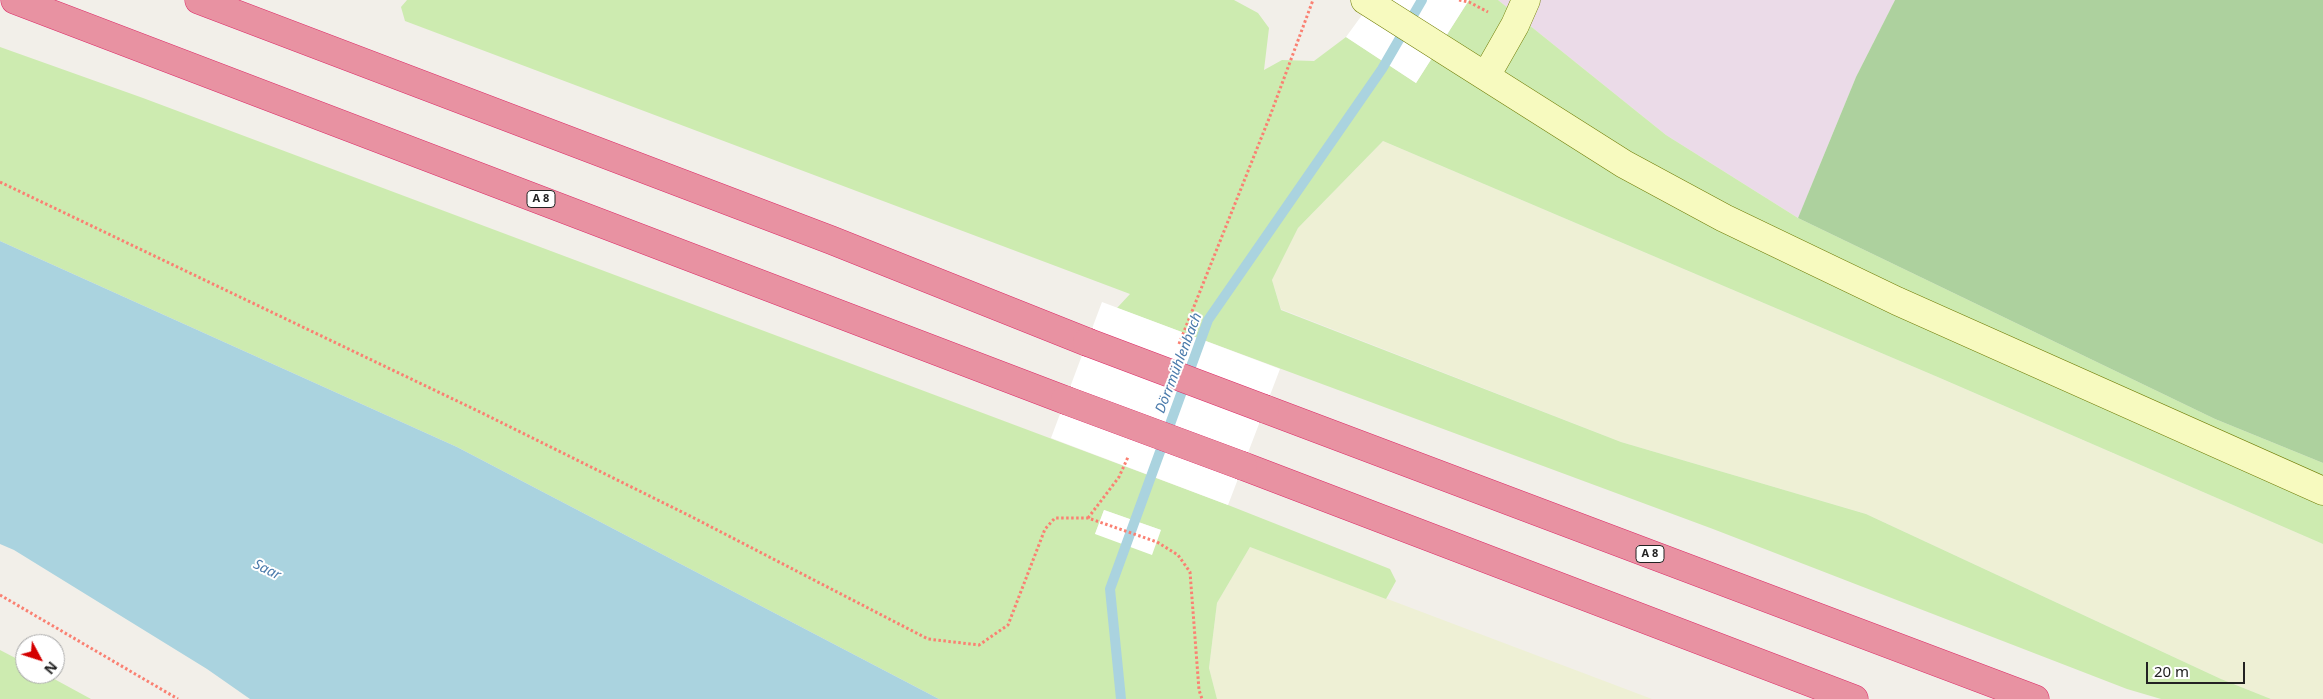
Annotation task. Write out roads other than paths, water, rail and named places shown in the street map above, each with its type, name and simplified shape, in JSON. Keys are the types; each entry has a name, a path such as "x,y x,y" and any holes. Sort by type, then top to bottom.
{"highway":[{"name":"A 8","path":"15,0 1854,699"},
{"name":"A 8","path":"198,0 813,233 1087,342 2035,699"}],"main road":[{"path":"1486,76 1515,25 1526,0"},
{"path":"1368,2 1624,164 1724,218 1897,301 2323,491"}],"water":[{"name":"Saar","path":"0,241 457,447 939,699 250,699 207,669 14,550 0,544"}],"waterway":[{"name":"Dörrmühlenbach","path":"1121,699 1110,589 1208,320 1382,69 1422,0"}]}
